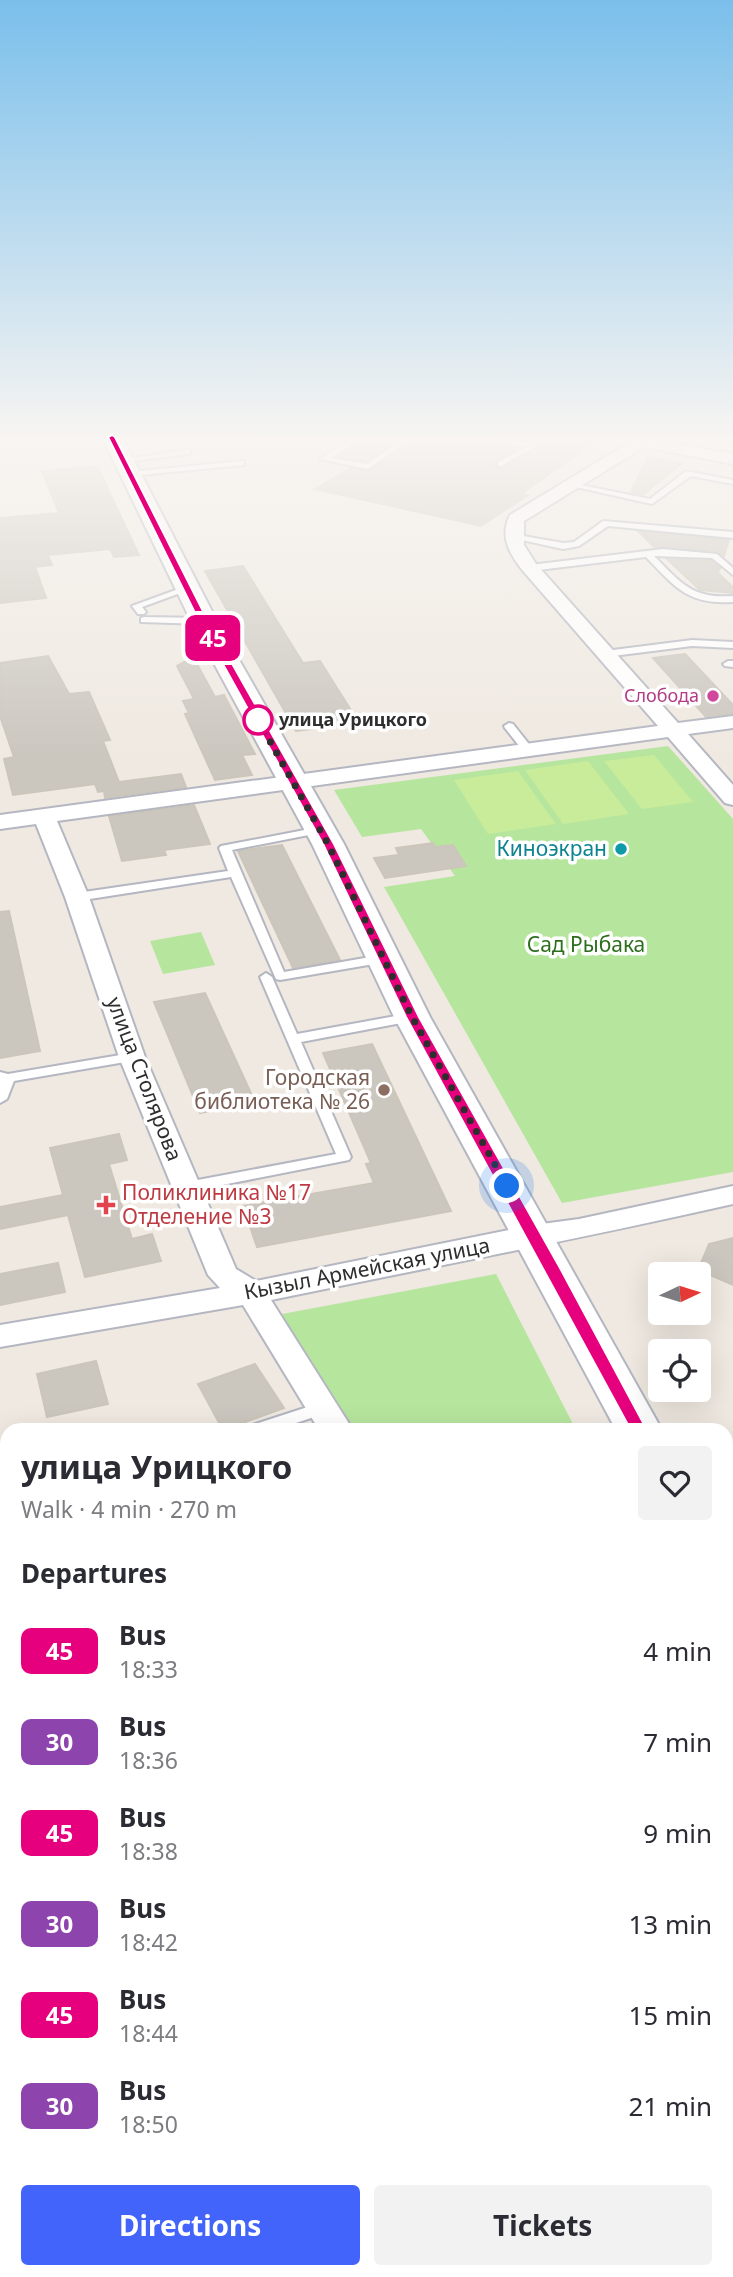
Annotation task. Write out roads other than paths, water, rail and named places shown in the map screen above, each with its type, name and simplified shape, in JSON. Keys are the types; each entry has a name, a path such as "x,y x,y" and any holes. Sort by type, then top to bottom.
{"main road":[{"path":"164,543 204,621 320,831 412,1017 534,1234 635,1423"}],"street":[{"path":"514,543 517,552 530,568 733,798"},
{"path":"0,822 733,722"},
{"name":"улица Столярова","path":"44,817 76,897 132,1057 223,1275 251,1293 330,1419"},
{"name":"Кызыл Армейская улица","path":"0,1336 251,1293 534,1234 579,1229 733,1195"}],"lane":[{"path":"548,543 564,546 577,543"},
{"path":"530,568 648,554 714,556 733,572"},
{"path":"648,554 688,594 708,602 733,600"},
{"path":"187,589 138,606 142,616 204,621"},
{"path":"605,654 692,643 733,645"},
{"path":"509,726 528,750"},
{"path":"320,831 225,848 280,976 383,959"},
{"path":"76,897 235,873"},
{"path":"187,1187 344,1157 266,977"},
{"path":"293,1039 412,1017"},
{"path":"0,1099 4,1077 132,1057"},
{"path":"303,1423 330,1419"}],"place":[{"name":"Слобода","path":"713,696"},
{"name":"улица Урицкого","path":"258,720"},
{"name":"Киноэкран","path":"621,849"},
{"name":"Городская библиотека № 26","path":"384,1090"},
{"name":"Поликлиника №17 Отделение №3","path":"106,1205"}],"park label":[{"name":"Сад Рыбака","path":"586,945"}]}
